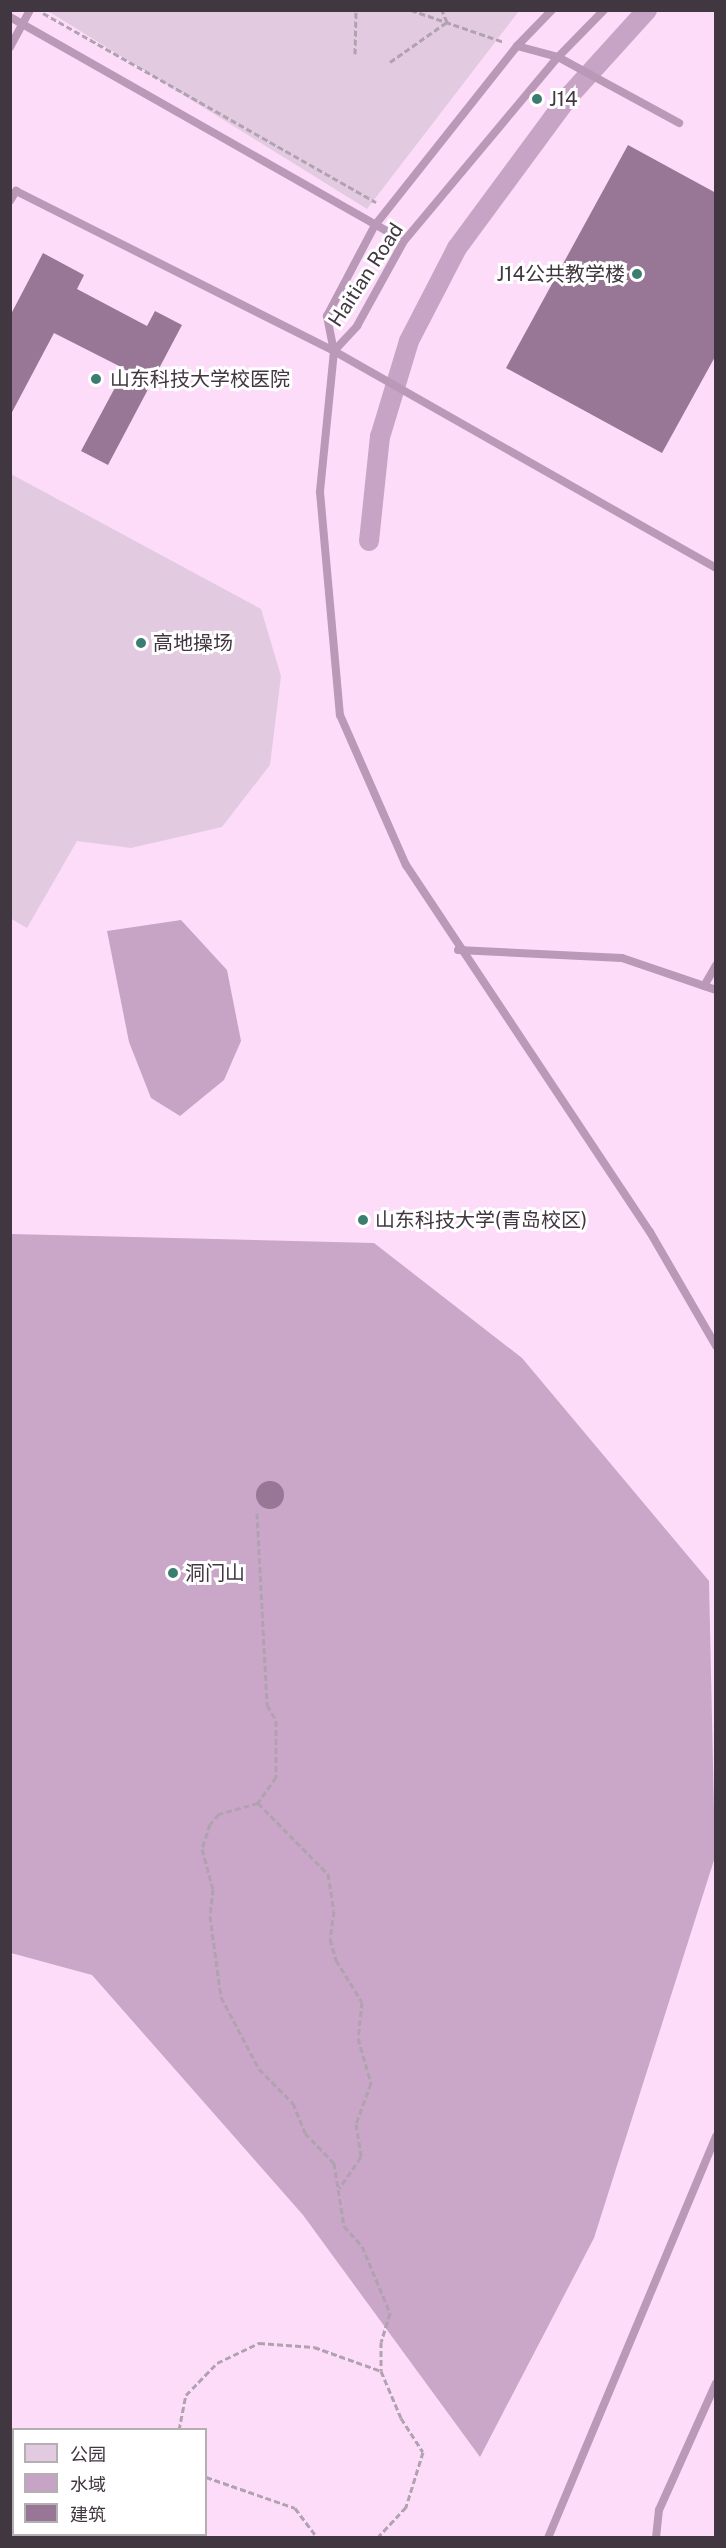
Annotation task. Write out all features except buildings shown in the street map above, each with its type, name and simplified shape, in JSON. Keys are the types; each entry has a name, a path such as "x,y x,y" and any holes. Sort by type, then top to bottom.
{"lane":[{"path":"10,47 30,10"},
{"name":"Haitian Road","path":"334,351 327,316 375,225 517,46 552,10"},
{"name":"Haitian Road","path":"334,351 357,326 404,241 558,57 604,10"},
{"path":"10,17 404,241"},
{"path":"517,46 558,57 679,123"},
{"path":"10,201 16,191 334,351 716,568"},
{"path":"334,351 320,492 339,715 406,865 458,950 650,1232 714,1339"},
{"path":"458,950 622,958 716,990"},
{"path":"704,986 716,965"},
{"path":"548,2538 716,2136"},
{"path":"656,2538 659,2510 716,2383"}],"path":[{"path":"38,10 388,209"},
{"path":"355,54 356,10"},
{"path":"411,10 517,46"},
{"path":"442,10 447,22"},
{"path":"390,62 447,22"},
{"path":"257,1514 267,1705 276,1720 276,1777 258,1803 219,1815 210,1824 202,1849 213,1890 210,1916 221,1997 259,2069 293,2103 305,2133 334,2163 344,2226 362,2246 390,2313 381,2342 381,2371 400,2418 423,2452 406,2507 377,2538"},
{"path":"258,1803 328,1874 334,1911 330,1939 336,1960 362,2002 360,2053 371,2082 356,2124 361,2157 339,2188"},
{"path":"179,2428 186,2395 217,2363 260,2343 314,2347 381,2371"},
{"path":"207,2477 295,2508 318,2538"}],"shaded area":[{"name":"山东科技大学(青岛校区)","path":"11,11 715,11 715,2537 11,2537"},
{"path":"11,1234 374,1243 522,1358 709,1581 715,1857 594,2238 480,2457 303,2215 92,1975 11,1953"}],"green space":[{"path":"48,10 519,11 367,209"},
{"name":"高地操场","path":"11,474 261,609 281,676 270,765 222,827 131,848 77,841 27,928 10,918"}],"water":[{"path":"181,920 227,970 241,1041 224,1080 180,1116 151,1098 129,1042 107,931"}],"waterway":[{"path":"369,541 380,437 409,341 457,248 570,95 647,10"}],"place":[{"name":"J14","path":"537,99"},
{"name":"J14公共教学楼","path":"637,274"},
{"name":"山东科技大学校医院","path":"96,379"},
{"name":"高地操场","path":"141,643"},
{"name":"山东科技大学(青岛校区)","path":"363,1220"},
{"name":"洞门山","path":"173,1573"}]}
